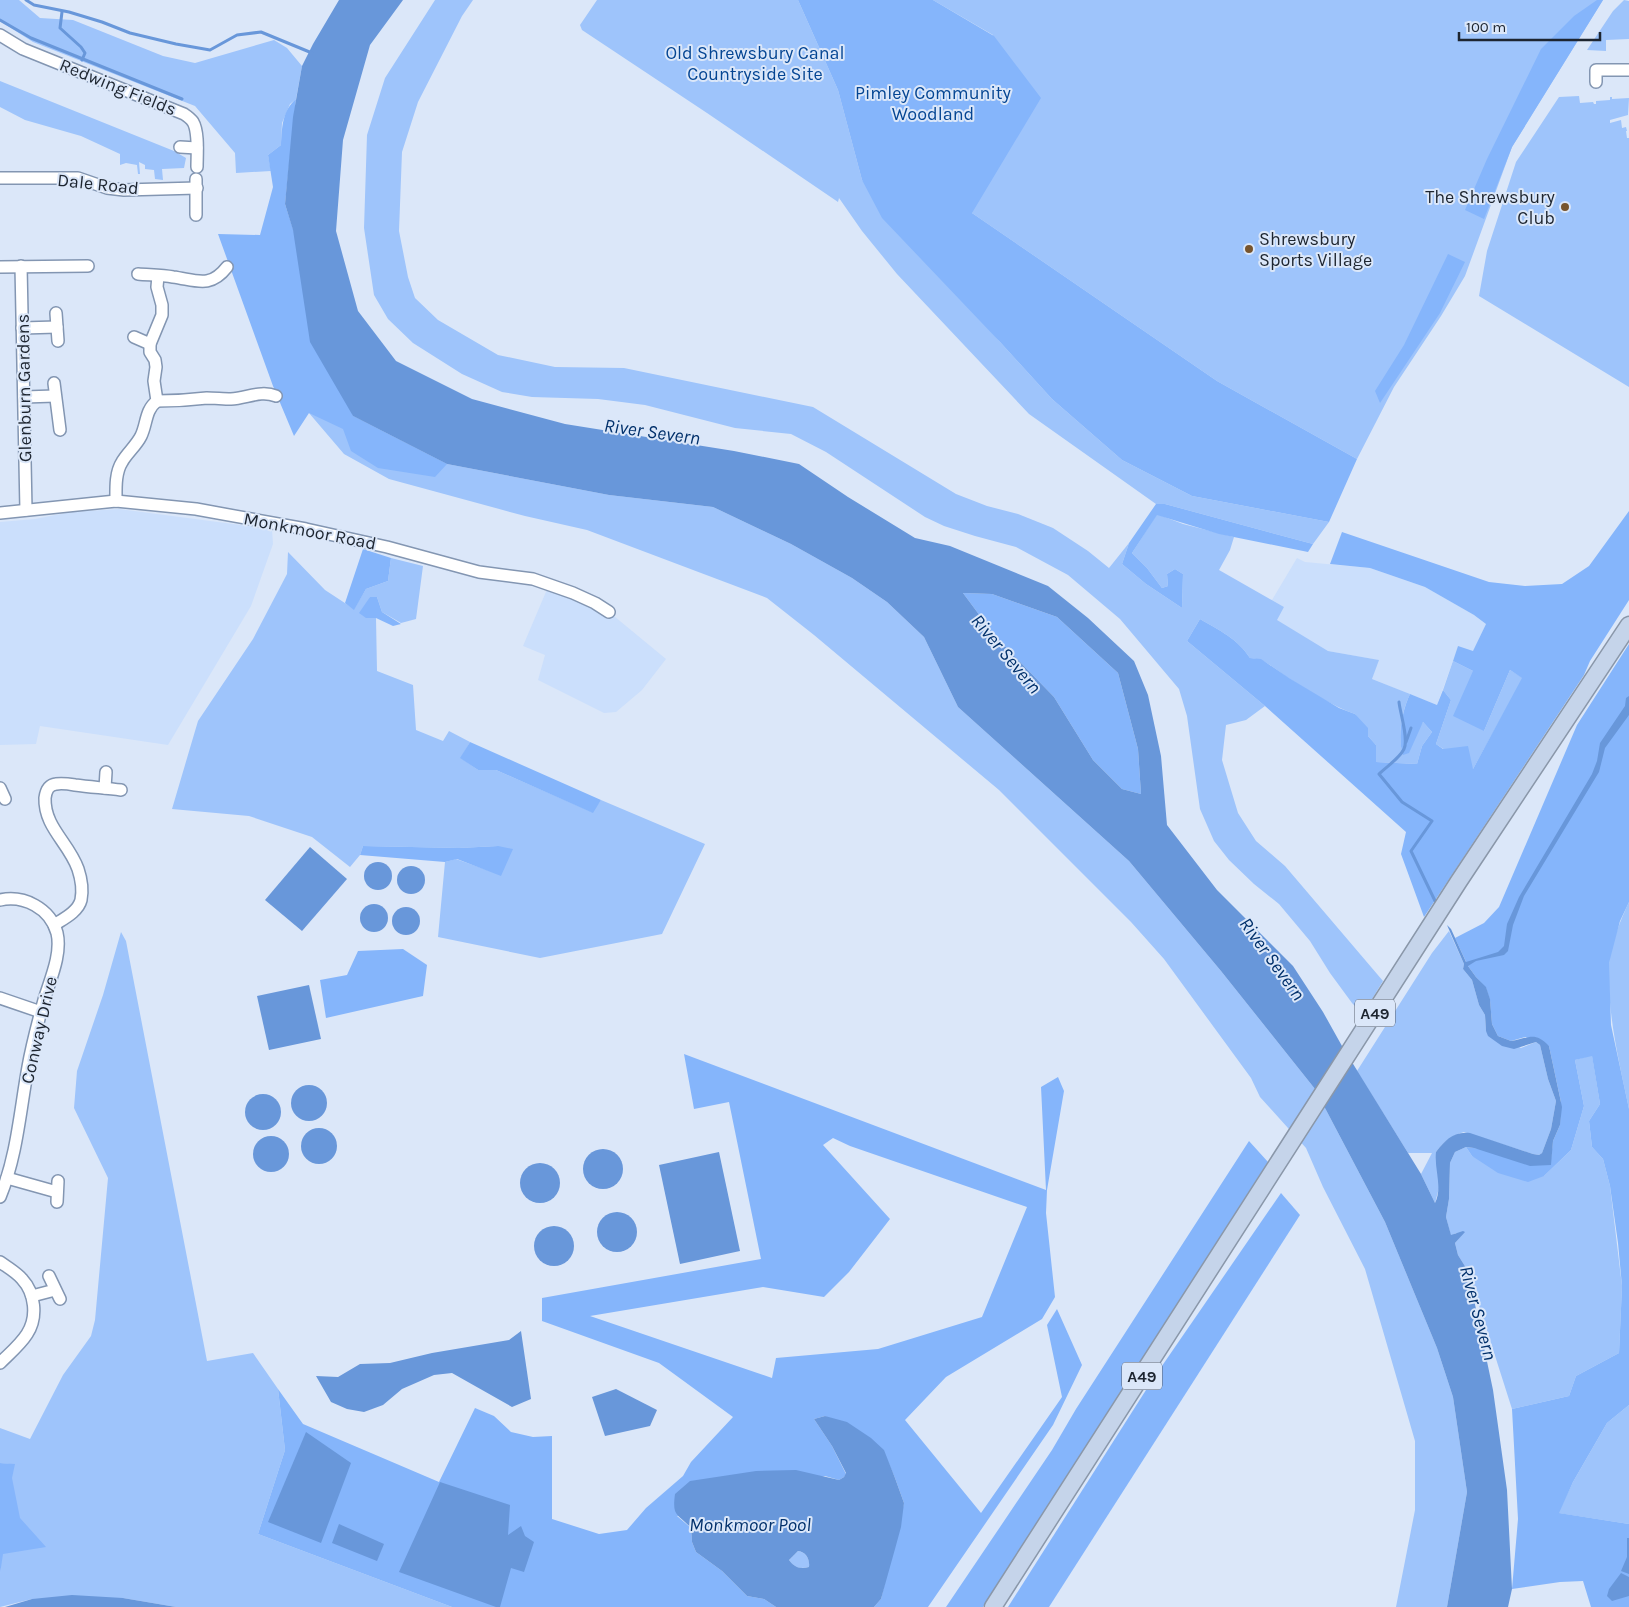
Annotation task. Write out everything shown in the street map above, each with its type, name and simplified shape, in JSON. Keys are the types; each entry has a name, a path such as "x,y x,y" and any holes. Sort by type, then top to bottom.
{"highway":[{"name":"A49","path":"993,1607 1459,881 1629,625"}],"street":[{"name":"Redwing Fields","path":"0,36 23,49 184,114 195,127 197,167"},
{"path":"1596,82 1596,70 1629,70"},
{"path":"180,147 197,148"},
{"name":"Dale Road","path":"0,178 78,178 108,188 124,190 196,183 196,215"},
{"name":"Glenburn Gardens","path":"21,266 26,510"},
{"path":"0,267 88,266"},
{"path":"138,274 206,282 226,274"},
{"path":"156,401 154,380 156,367 155,360 150,352 150,344 162,315 162,305 157,287 158,276"},
{"path":"56,313 58,340"},
{"path":"22,328 57,327"},
{"path":"134,337 150,344"},
{"path":"54,383 60,430"},
{"path":"116,501 117,476 122,463 138,442 147,413 151,405 156,401 193,401 208,398 232,399 270,390"},
{"path":"24,397 55,396"},
{"name":"Monkmoor Road","path":"0,513 116,501 196,509 284,524 387,547 479,572 532,579 573,593 609,612"},
{"path":"104,788 106,772"},
{"path":"0,900 13,899 31,903 48,916 54,925 75,910 81,900 82,887 74,860 54,830 48,817 45,805 49,782 120,790"},
{"path":"0,788 5,799"},
{"name":"Conway Drive","path":"0,1197 16,1147 28,1065 40,1012 58,950 54,925"},
{"path":"0,998 40,1012"},
{"path":"7,1178 57,1191"},
{"path":"0,1262 23,1279 32,1296 34,1312 29,1332 0,1363"},
{"path":"32,1296 57,1294 49,1276"}],"shaded area":[{"path":"119,509 272,529 273,544 251,606 168,745 40,726 36,744 0,745 0,522 35,519 71,512"},
{"path":"1297,558 1305,562 1370,568 1425,587 1486,624 1473,652 1458,647 1437,705 1372,679 1378,660 1328,651 1276,620 1284,607 1272,600"},
{"path":"548,587 609,612 666,659 642,690 616,712 604,713 538,680 545,655 523,646"}],"green space":[{"path":"0,0 19,0 40,18 73,20 163,56 195,63 274,40 287,48 302,66 296,99 290,104 282,123 281,145 268,155 271,171 236,173 235,153 195,106 33,42 0,21"},
{"path":"435,0 473,0 462,16 418,102 402,152 399,231 408,277 415,298 438,320 498,355 555,367 624,368 813,407 956,494 987,506 1018,514 1053,528 1088,551 1109,568 1129,543 1122,564 1146,584 1182,608 1183,574 1175,569 1167,574 1168,586 1162,588 1147,568 1132,553 1157,514 1183,524 1234,537 1230,550 1219,570 1284,607 1277,620 1328,651 1379,660 1372,679 1410,694 1401,724 1400,739 1403,754 1423,722 1432,732 1422,746 1417,764 1376,762 1376,745 1368,736 1355,714 1322,698 1267,663 1250,658 1234,640 1200,619 1187,641 1265,706 1246,720 1226,725 1222,760 1238,813 1256,841 1285,866 1383,981 1363,1014 1352,1003 1330,973 1310,941 1279,904 1254,884 1229,860 1214,841 1200,809 1187,716 1179,689 1120,619 1068,575 1016,547 944,526 925,517 826,452 791,434 735,428 645,405 598,399 532,397 502,392 462,374 413,343 388,319 374,295 364,228 367,135 385,78"},
{"name":"Old Shrewsbury Canal Countryside Site","path":"597,0 798,0 838,90 862,180 1000,342 1052,399 1122,460 1192,496 1329,522 1313,544 1165,504 1156,504 1029,414 897,274 862,231 839,198 838,202 582,30 580,25"},
{"name":"Pimley Community Woodland","path":"798,0 933,0 994,36 1041,98 972,213 1217,381 1357,459 1329,522 1192,496 1122,460 1052,399 882,218 862,180 838,90"},
{"name":"Shrewsbury Sports Village","path":"933,0 1603,0 1512,147 1465,276 1394,387 1357,459 1217,381 972,213 993,35"},
{"path":"1597,0 1603,0 1512,147 1484,219 1465,210 1487,159 1541,49 1574,16"},
{"path":"1624,0 1629,1 1629,39 1606,40 1606,51 1587,50 1613,11"},
{"path":"0,81 174,151 186,158 184,168 162,169 163,180 155,179 154,170 145,169 145,165 139,162 140,174 138,174 137,165 126,163 120,165 120,154 81,136 25,120 0,107"},
{"name":"The Shrewsbury Club","path":"1579,96 1580,103 1593,102 1594,104 1596,104 1596,101 1610,100 1610,97 1612,99 1629,98 1628,115 1610,120 1610,123 1621,120 1622,128 1626,127 1627,138 1629,138 1629,387 1479,296 1487,251 1516,162 1559,97"},
{"path":"296,99 285,204 353,416 447,464 435,477 378,468 351,451 343,429 309,413 294,436 273,386 218,234 260,235 273,187 268,155 281,145 285,114"},
{"path":"1448,254 1465,262 1440,313 1380,403 1375,391 1404,345"},
{"path":"331,378 353,416 447,464 609,495 713,507 791,544 852,578 887,602 924,637 958,707 1129,861 1221,971 1315,1089 1385,1222 1437,1348 1453,1397 1467,1492 1447,1607 1396,1607 1415,1510 1415,1441 1365,1269 1323,1187 1306,1148 1260,1097 1251,1078 1164,959 1131,922 999,790 767,598 587,530 525,516 389,479 344,454 309,413"},
{"path":"1156,504 1165,504 1313,544 1308,552 1219,534 1157,515 1132,553 1147,568 1162,588 1168,586 1167,574 1175,569 1183,574 1182,608 1146,584 1122,564 1129,543"},
{"path":"1629,511 1629,600 1590,661 1584,675 1424,917 1401,854 1406,832 1265,706 1187,641 1200,619 1234,640 1250,658 1261,659 1339,708 1355,714 1368,728 1368,736 1376,745 1376,762 1417,764 1422,746 1432,732 1423,722 1409,753 1403,755 1400,732 1407,701 1410,694 1437,705 1443,690 1451,700 1436,744 1443,749 1468,746 1473,769 1522,678 1510,670 1484,731 1453,716 1473,671 1453,661 1458,646 1473,651 1486,624 1425,587 1370,568 1330,564 1342,532 1489,582 1525,586 1562,584 1589,566"},
{"path":"363,549 391,558 388,581 366,589 354,610 345,603"},
{"path":"288,552 325,590 354,609 366,589 388,581 391,558 423,566 416,619 401,623 382,612 377,597 370,597 366,618 376,618 377,671 413,685 416,730 443,741 449,731 470,742 461,758 478,770 496,770 592,812 601,800 705,844 662,934 540,958 438,937 445,862 456,859 501,875 498,846 459,848 363,846 360,855 350,867 312,837 249,816 172,809 198,721 253,639 287,574"},
{"path":"963,593 992,594 1057,617 1118,673 1138,749 1141,794 1122,789 1093,760 1054,697 995,636"},
{"path":"370,597 377,597 382,612 401,624 393,626 376,618 366,618 359,613"},
{"path":"1629,644 1629,902 1620,921 1609,963 1611,1025 1629,1109 1629,1405 1607,1423 1573,1482 1559,1513 1629,1524 1629,1607 1591,1607 1583,1581 1560,1582 1512,1589 1518,1519 1512,1409 1569,1396 1576,1376 1619,1353 1622,1286 1610,1186 1603,1159 1592,1147 1589,1121 1600,1104 1592,1056 1575,1060 1584,1106 1571,1150 1544,1176 1528,1182 1498,1173 1472,1156 1466,1147 1551,1158 1553,1141 1560,1125 1561,1102 1549,1046 1525,1037 1511,1041 1498,1036 1492,1024 1490,1000 1486,988 1468,966 1455,938 1484,923 1499,907 1577,725"},
{"path":"1453,661 1473,671 1484,731 1510,670 1523,678 1473,769 1436,744 1451,700 1443,690"},
{"path":"470,742 601,800 593,813 496,770 478,770 460,758"},
{"path":"363,846 459,848 498,846 513,849 501,876 457,859 445,862 360,855"},
{"path":"1629,902 1629,1109 1612,1019 1609,964 1611,949 1619,924"},
{"path":"1449,931 1464,964 1463,969 1472,980 1479,1005 1485,1015 1486,1031 1521,1048 1536,1042 1540,1045 1548,1079 1556,1101 1551,1129 1542,1153 1539,1155 1464,1132 1445,1142 1436,1152 1439,1188 1435,1203 1421,1174 1432,1153 1408,1153 1357,1071 1432,953"},
{"path":"121,932 126,941 207,1361 253,1353 278,1389 285,1450 258,1534 452,1607 176,1607 123,1598 32,1599 0,1607 0,1574 10,1464 0,1463 0,1428 30,1439 63,1375 91,1336 95,1320 108,1178 74,1108 77,1071 103,995"},
{"path":"403,949 427,965 423,996 326,1018 320,980 347,975 358,951"},
{"path":"684,1054 1046,1190 1041,1087 1058,1077 1064,1091 1047,1190 1046,1213 1055,1297 1042,1319 946,1377 905,1420 981,1513 1062,1397 1047,1325 1057,1309 1082,1365 1053,1425 928,1607 874,1607 881,1599 904,1503 883,1450 825,1416 814,1419 832,1446 846,1474 844,1477 839,1480 825,1476 677,1516 691,1528 692,1542 696,1552 722,1571 747,1596 764,1599 776,1607 452,1607 258,1534 285,1450 278,1389 303,1424 439,1482 475,1408 494,1416 511,1432 533,1437 552,1436 552,1519 599,1534 627,1530 646,1508 683,1476 691,1462 733,1417 659,1363 542,1321 542,1298 761,1259 729,1102 694,1109","holes":["833,1138 850,1146 1027,1207 982,1317 878,1349 776,1358 772,1378 590,1316 763,1287 824,1297 849,1272 890,1219 823,1145"]},
{"path":"1592,1055 1600,1104 1589,1121 1592,1147 1603,1159 1610,1186 1622,1286 1619,1353 1576,1376 1569,1396 1512,1409 1468,1271 1458,1255 1455,1243 1461,1236 1456,1233 1451,1236 1446,1217 1449,1199 1450,1163 1455,1152 1466,1147 1472,1156 1544,1176 1571,1150 1584,1106 1575,1060"},
{"path":"1249,1141 1268,1162 983,1607 946,1607 1052,1450 1076,1409"},
{"path":"1281,1193 1300,1215 1049,1607 1008,1607 1153,1379"},
{"path":"1629,1405 1629,1524 1558,1513 1573,1482 1607,1423"},
{"path":"0,1463 15,1464 12,1478 20,1518 46,1547 3,1554 0,1574"},
{"path":"798,1551 807,1556 809,1567 798,1567 789,1560"}],"water":[{"name":"River Severn","path":"339,0 403,0 370,45 343,140 336,231 358,311 396,361 472,399 565,424 734,451 799,464 915,538 950,546 1048,586 1088,618 1134,661 1148,695 1161,756 1167,825 1217,890 1293,966 1421,1174 1435,1203 1438,1191 1436,1152 1446,1140 1459,1133 1470,1133 1539,1155 1542,1153 1551,1129 1556,1101 1548,1079 1540,1045 1536,1042 1514,1049 1502,1046 1488,1036 1485,1015 1479,1005 1472,980 1463,969 1464,964 1447,925 1451,929 1466,962 1498,952 1504,946 1507,924 1519,897 1592,774 1597,761 1600,743 1625,706 1626,698 1629,696 1629,715 1605,748 1599,772 1524,896 1513,925 1508,951 1504,955 1476,961 1468,966 1486,987 1490,999 1492,1024 1498,1036 1511,1041 1535,1037 1544,1041 1549,1046 1562,1107 1560,1125 1553,1141 1551,1165 1530,1166 1466,1147 1455,1152 1450,1163 1449,1199 1446,1217 1451,1235 1465,1232 1455,1243 1458,1255 1468,1271 1493,1390 1507,1490 1512,1589 1508,1607 1447,1607 1467,1492 1453,1397 1437,1348 1385,1222 1315,1089 1221,971 1129,861 958,707 924,637 887,602 852,578 791,544 713,507 609,495 447,464 353,416 310,342 293,230 285,204 293,117 302,66","holes":["963,593 992,594 1057,617 1118,673 1138,749 1141,794 1122,789 1093,760 1054,697 995,636"]},
{"path":"310,847 347,879 302,931 265,900"},
{"path":"378,862 388,866 392,876 388,886 378,890 368,886 364,876 368,866"},
{"path":"411,866 421,870 425,880 421,890 411,894 401,890 397,880 401,870"},
{"path":"374,904 384,908 388,918 384,928 374,932 364,928 360,918 364,908"},
{"path":"406,907 416,911 420,921 416,931 406,935 396,931 392,921 396,911"},
{"path":"309,985 321,1039 269,1050 257,996"},
{"path":"309,1085 321,1091 327,1103 321,1115 309,1121 297,1115 291,1103 297,1091"},
{"path":"263,1094 275,1100 281,1112 275,1124 263,1130 251,1124 245,1112 251,1100"},
{"path":"319,1128 331,1134 337,1146 331,1158 319,1164 307,1158 301,1146 307,1134"},
{"path":"271,1136 283,1142 289,1154 283,1166 271,1172 259,1166 253,1154 259,1142"},
{"path":"599,1149 607,1149 614,1152 620,1158 623,1169 620,1180 614,1186 607,1189 599,1189 592,1186 586,1180 583,1173 583,1165 586,1158 592,1152"},
{"path":"719,1152 740,1251 680,1264 659,1165"},
{"path":"536,1163 544,1163 551,1166 557,1172 560,1183 557,1194 551,1200 544,1203 536,1203 529,1200 523,1194 520,1187 520,1179 523,1172 529,1166"},
{"path":"613,1212 621,1212 628,1215 634,1221 637,1232 634,1243 628,1249 621,1252 613,1252 606,1249 600,1243 597,1236 597,1228 600,1221 606,1215"},
{"path":"550,1226 558,1226 565,1229 571,1235 574,1246 571,1257 565,1263 558,1266 550,1266 543,1263 537,1257 534,1250 534,1242 537,1235 543,1229"},
{"path":"521,1331 531,1399 512,1407 452,1373 434,1375 402,1389 383,1405 364,1412 347,1409 331,1402 316,1376 338,1377 360,1364 390,1363 432,1353 509,1340"},
{"path":"616,1389 657,1410 650,1426 605,1436 592,1397"},
{"name":"Monkmoor Pool","path":"825,1416 847,1422 871,1438 884,1450 904,1503 901,1527 881,1599 874,1607 776,1607 764,1599 747,1596 722,1571 696,1552 692,1542 691,1528 675,1511 675,1494 690,1481 756,1471 796,1470 839,1480 844,1477 846,1473 832,1446 814,1419","holes":["798,1551 807,1556 809,1567 798,1567 789,1560"]},
{"path":"306,1432 351,1463 321,1543 268,1522"},
{"path":"440,1482 510,1505 508,1535 521,1526 525,1536 534,1542 524,1572 511,1568 500,1607 399,1572"},
{"path":"339,1524 384,1544 377,1561 332,1543"},
{"path":"1627,1538 1629,1538 1629,1574 1621,1571 1627,1557"},
{"path":"1621,1573 1629,1577 1629,1596 1612,1601 1607,1596 1609,1589"},
{"path":"72,1595 123,1598 176,1607 5,1607 32,1599"}],"waterway":[{"path":"26,0 34,5 69,12 130,33 176,44 210,50 237,35 261,32 312,53"},
{"path":"62,12 60,28 81,47 85,53 82,60"},
{"path":"0,20 31,38 182,99"},
{"path":"1399,702 1405,733 1404,749 1379,774 1402,802 1432,821 1411,851 1437,905"},
{"path":"1406,742 1411,728"}],"place":[{"name":"The Shrewsbury Club","path":"1565,207"},
{"name":"Shrewsbury Sports Village","path":"1249,249"}]}
